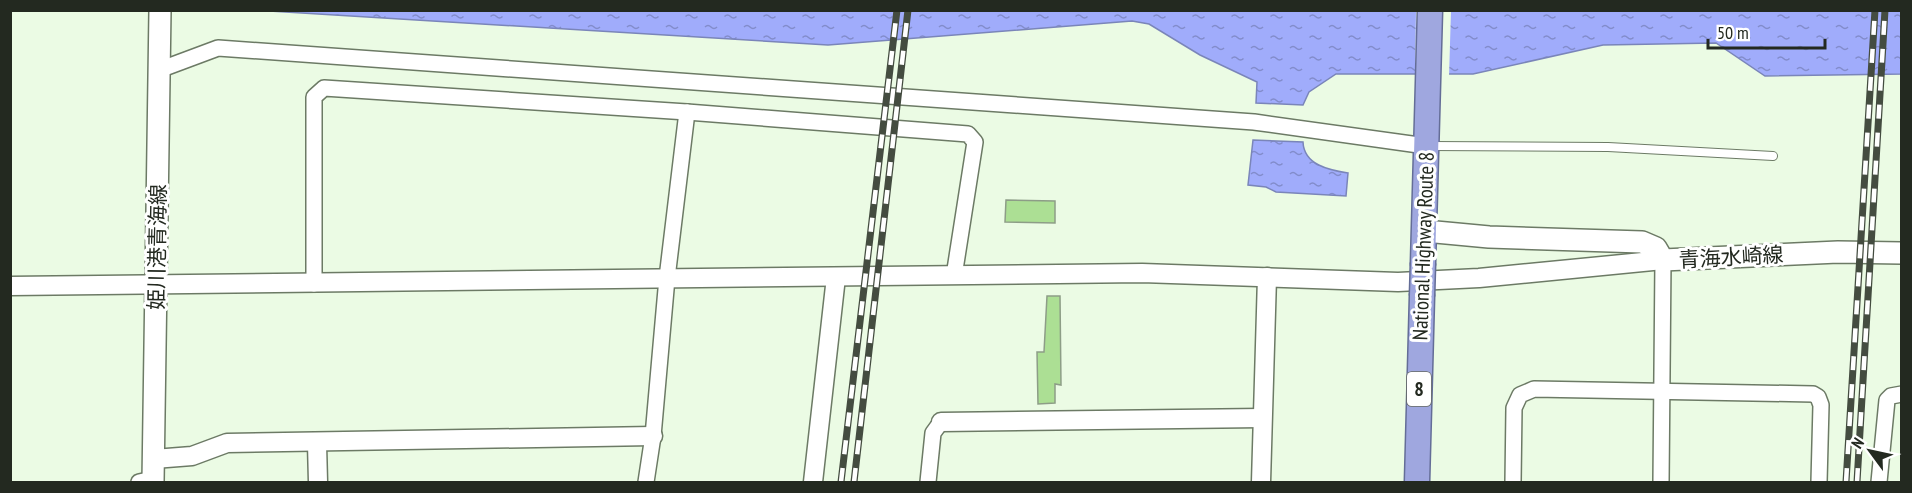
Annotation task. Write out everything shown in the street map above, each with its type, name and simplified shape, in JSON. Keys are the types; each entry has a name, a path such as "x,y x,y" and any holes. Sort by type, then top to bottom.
{"highway":[{"name":"National Highway Route 8","path":"1417,483 1430,10"}],"main road":[{"name":"姫川港青海線","path":"150,476 157,284 160,10"},
{"name":"青海水崎線","path":"1425,219 1489,237 1642,242 1656,248 1663,260 1838,252 1902,253"}],"street":[{"path":"159,70 218,48 1254,122 1427,147"},
{"path":"314,284 314,97 324,88 687,112 968,134 975,142 954,276"},
{"path":"646,483 687,112"},
{"path":"10,286 1142,273 1398,282 1479,279 1663,260 1662,483"},
{"path":"813,483 836,277"},
{"path":"1261,483 1268,277"},
{"path":"1514,483 1514,408 1520,395 1526,391 1661,390 1813,394 1821,405 1819,483"},
{"path":"1879,483 1887,400 1891,396 1902,394"},
{"path":"928,483 933,433 941,422 1262,418"},
{"path":"150,476 192,456 227,443 316,444 653,436"},
{"path":"316,444 318,483"}],"lane":[{"path":"1427,147 1608,147 1773,156"}],"water":[{"path":"1901,10 1902,74 1765,76 1716,43 1603,45 1473,74 1336,74 1309,92 1303,105 1256,103 1257,82 1200,55 1149,24 1132,21 828,45 269,11"},
{"path":"1253,140 1303,142 1304,150 1313,161 1326,168 1348,173 1346,196 1276,192 1266,187 1248,185"}],"pier":[{"path":"1416,11 1451,11 1449,77 1415,77"}],"building":[{"path":"1006,200 1055,201 1055,223 1005,222"},
{"path":"1047,296 1060,296 1061,385 1055,384 1055,403 1038,404 1037,352 1044,352"}],"railway":[{"path":"841,482 897,10"},
{"path":"854,482 908,10"},
{"path":"1846,482 1875,10"},
{"path":"1857,482 1885,10"}]}
